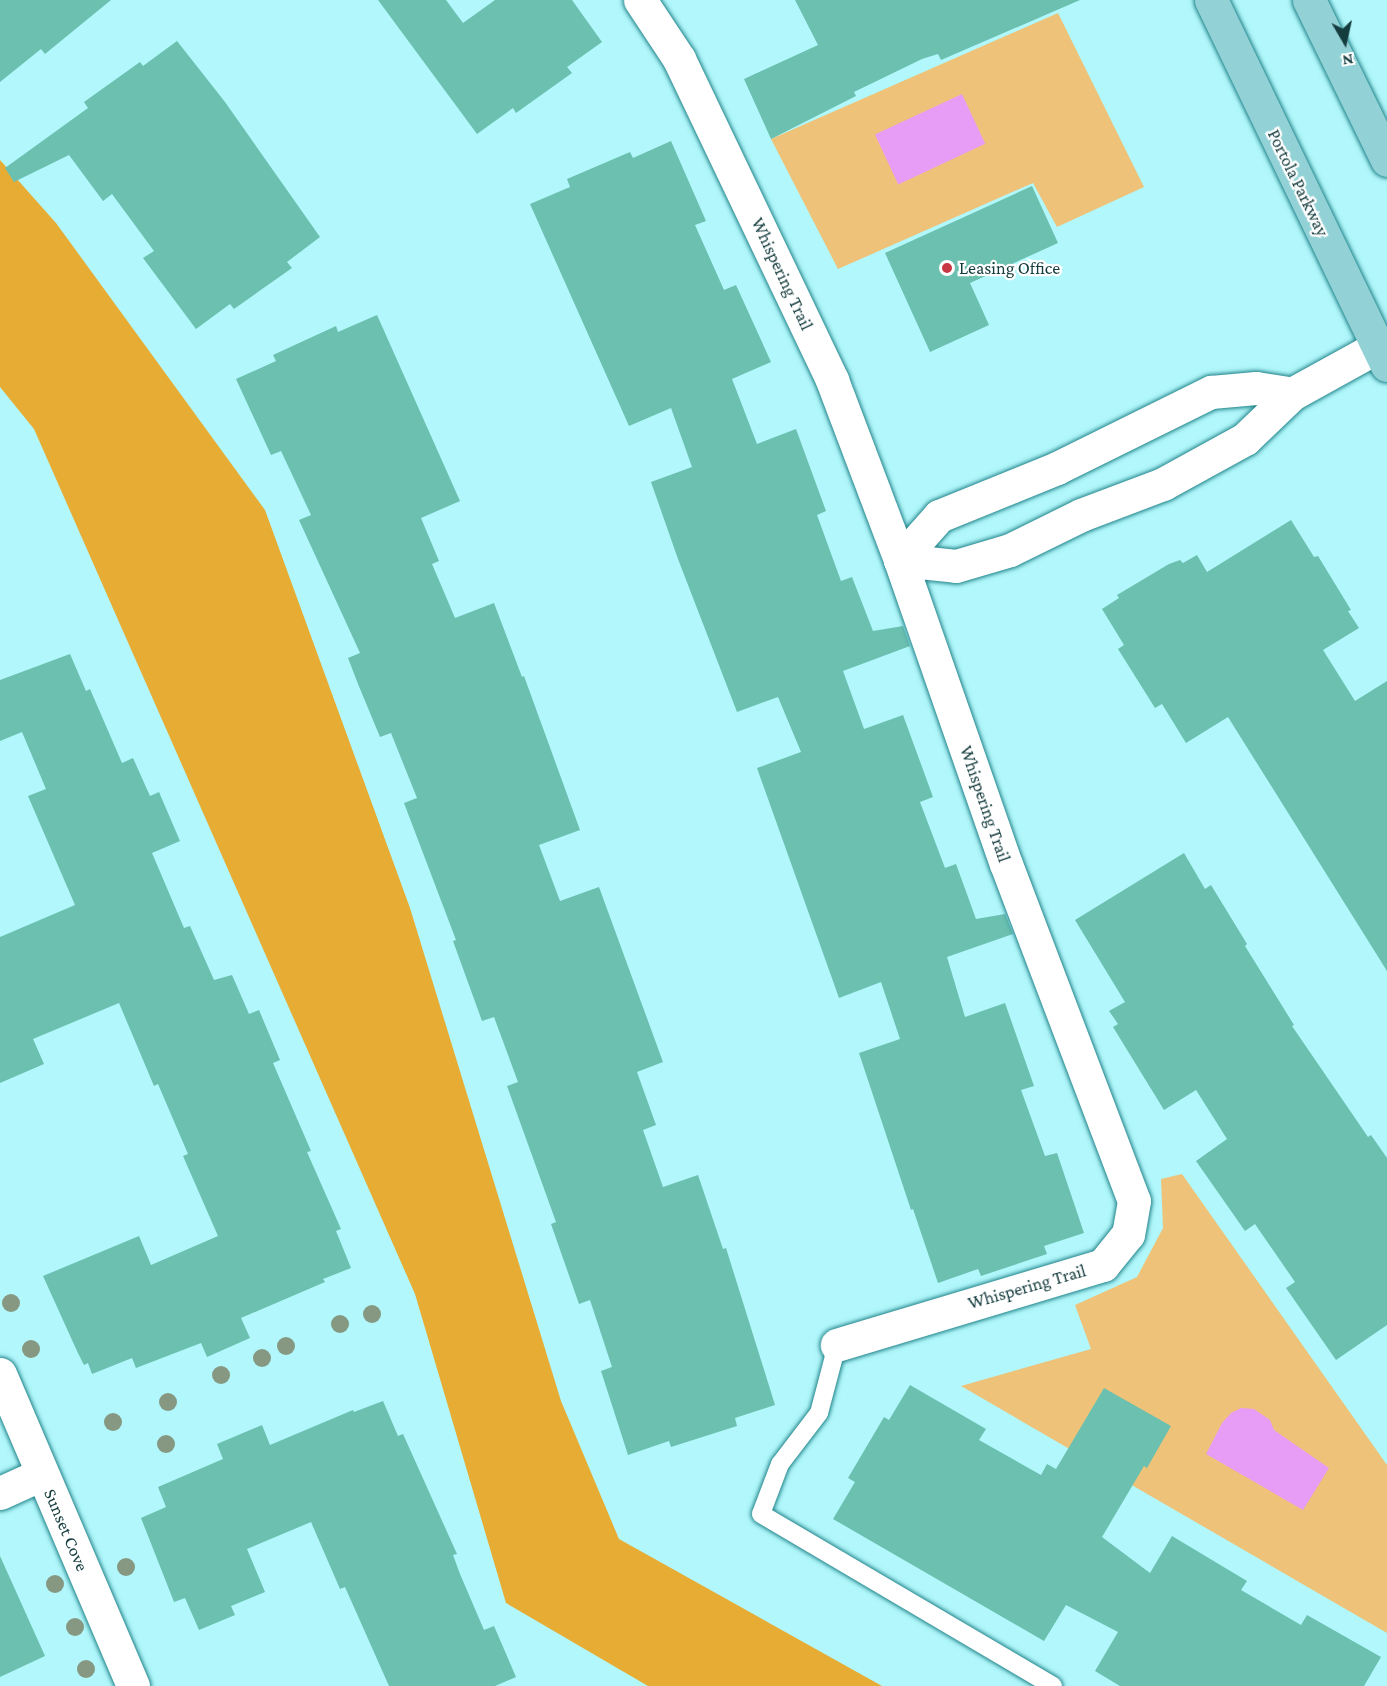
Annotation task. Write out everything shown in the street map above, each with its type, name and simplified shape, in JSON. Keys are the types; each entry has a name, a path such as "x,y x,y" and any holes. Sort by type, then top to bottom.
{"main road":[{"name":"Portola Parkway","path":"1211,0 1384,353"},
{"path":"1309,0 1387,160"}],"street":[{"name":"Whispering Trail","path":"640,0 679,59 832,380 900,560 1006,864 1134,1201 1128,1234 1103,1265 837,1345"},
{"path":"900,560 956,566 1010,550 1081,515 1163,484 1245,439 1292,394 1384,353"},
{"path":"900,560 939,516 1057,468 1211,392 1256,388 1292,394"},
{"name":"Sunset Cove","path":"0,1374 133,1686"},
{"path":"0,1493 42,1474"}],"lane":[{"name":"Whispering Trail","path":"837,1345 819,1413 780,1464 761,1514 1053,1686"}],"shaded area":[{"path":"1058,13 1144,187 1057,227 1033,183 838,269 771,139"},
{"path":"962,94 985,144 898,184 875,135"},
{"path":"0,160 56,223 265,510 410,908 561,1401 619,1539 882,1686 648,1686 506,1603 415,1294 34,429 0,387"},
{"path":"1182,1174 1387,1465 1387,1633 961,1386 1091,1349 1075,1305 1137,1277 1163,1228 1161,1179"},
{"path":"1241,1408 1254,1409 1270,1420 1274,1430 1329,1468 1303,1510 1206,1454 1222,1423 1231,1413"}],"building":[{"path":"0,0 111,0 45,54 41,49 0,82"},
{"path":"378,0 446,0 463,23 495,0 572,0 602,42 567,67 572,73 516,113 513,108 477,134"},
{"path":"795,0 1080,0 941,60 938,54 922,59 854,92 856,96 771,139 744,79 818,45"},
{"path":"177,41 225,102 320,237 287,262 292,268 234,309 230,304 196,329 143,258 154,251 112,194 103,201 69,155 14,182 5,168 88,108 84,102 140,62 143,66"},
{"path":"671,141 706,221 695,225 724,290 736,285 771,362 732,379 757,444 796,429 826,511 817,515 841,581 852,577 873,631 903,626 910,646 843,671 864,729 903,715 933,797 920,802 945,868 956,864 976,919 1005,914 1013,934 947,957 965,1017 1005,1003 1034,1086 1021,1090 1045,1156 1057,1153 1084,1233 1044,1246 1047,1254 981,1276 978,1269 938,1283 913,1209 911,1210 859,1053 900,1039 881,982 839,998 757,768 801,752 778,697 737,712 678,559 651,482 692,467 671,408 629,426 530,204 570,187 567,179 630,152 633,158"},
{"name":"Leasing Office","path":"1032,186 1058,243 970,283 989,325 930,352 885,253"},
{"path":"377,315 460,501 421,518 439,561 432,564 455,618 494,603 522,677 524,676 580,830 539,845 560,901 599,887 663,1062 637,1072 656,1125 643,1130 663,1187 698,1175 723,1249 726,1248 775,1405 735,1418 737,1426 671,1447 669,1441 628,1455 601,1371 612,1367 590,1300 579,1304 551,1224 556,1222 507,1086 518,1082 494,1017 482,1021 453,941 456,940 404,803 417,798 391,733 380,737 348,658 360,653 299,520 311,515 281,451 271,455 236,379 276,361 273,355 336,326 338,332"},
{"path":"1291,520 1314,557 1318,556 1351,610 1348,611 1359,628 1323,650 1355,701 1387,681 1387,971 1228,717 1186,743 1162,704 1155,708 1118,649 1124,645 1102,609 1119,598 1117,595 1169,564 1180,560 1183,563 1197,555 1207,572"},
{"path":"70,654 86,691 90,689 122,763 133,758 150,796 159,792 180,841 152,853 184,928 190,926 214,980 232,975 249,1014 259,1010 280,1060 273,1063 311,1151 307,1152 341,1229 336,1231 351,1268 323,1279 325,1282 241,1318 250,1338 207,1357 201,1343 136,1368 132,1358 92,1374 88,1363 84,1365 77,1351 43,1276 139,1236 151,1265 218,1236 183,1156 188,1154 158,1084 154,1086 119,1003 33,1039 44,1064 0,1083 0,937 75,905 28,796 46,789 22,732 0,741 0,680"},
{"path":"1184,853 1205,889 1211,885 1247,944 1245,946 1294,1025 1292,1026 1368,1137 1371,1135 1387,1158 1387,1325 1336,1360 1286,1288 1295,1282 1255,1224 1245,1231 1196,1161 1227,1139 1196,1090 1164,1110 1113,1027 1118,1024 1109,1011 1125,1002 1075,920"},
{"path":"910,1385 986,1429 979,1440 1041,1475 1047,1464 1056,1469 1104,1388 1171,1426 1147,1468 1144,1466 1102,1537 1150,1573 1172,1536 1247,1581 1241,1590 1301,1625 1307,1615 1381,1657 1364,1686 1120,1686 1095,1671 1118,1632 1066,1605 1044,1641 833,1519 855,1482 848,1478 884,1417 889,1420"},
{"path":"383,1401 398,1436 403,1434 457,1554 453,1555 484,1630 494,1626 516,1677 495,1686 389,1686 345,1587 340,1589 311,1522 247,1549 265,1592 231,1606 235,1615 199,1630 185,1598 174,1602 141,1518 166,1507 158,1487 223,1459 217,1444 262,1425 270,1445 353,1410 354,1412"},
{"path":"0,1556 45,1656 0,1677"}],"place":[{"name":"Leasing Office","path":"947,268"}]}
